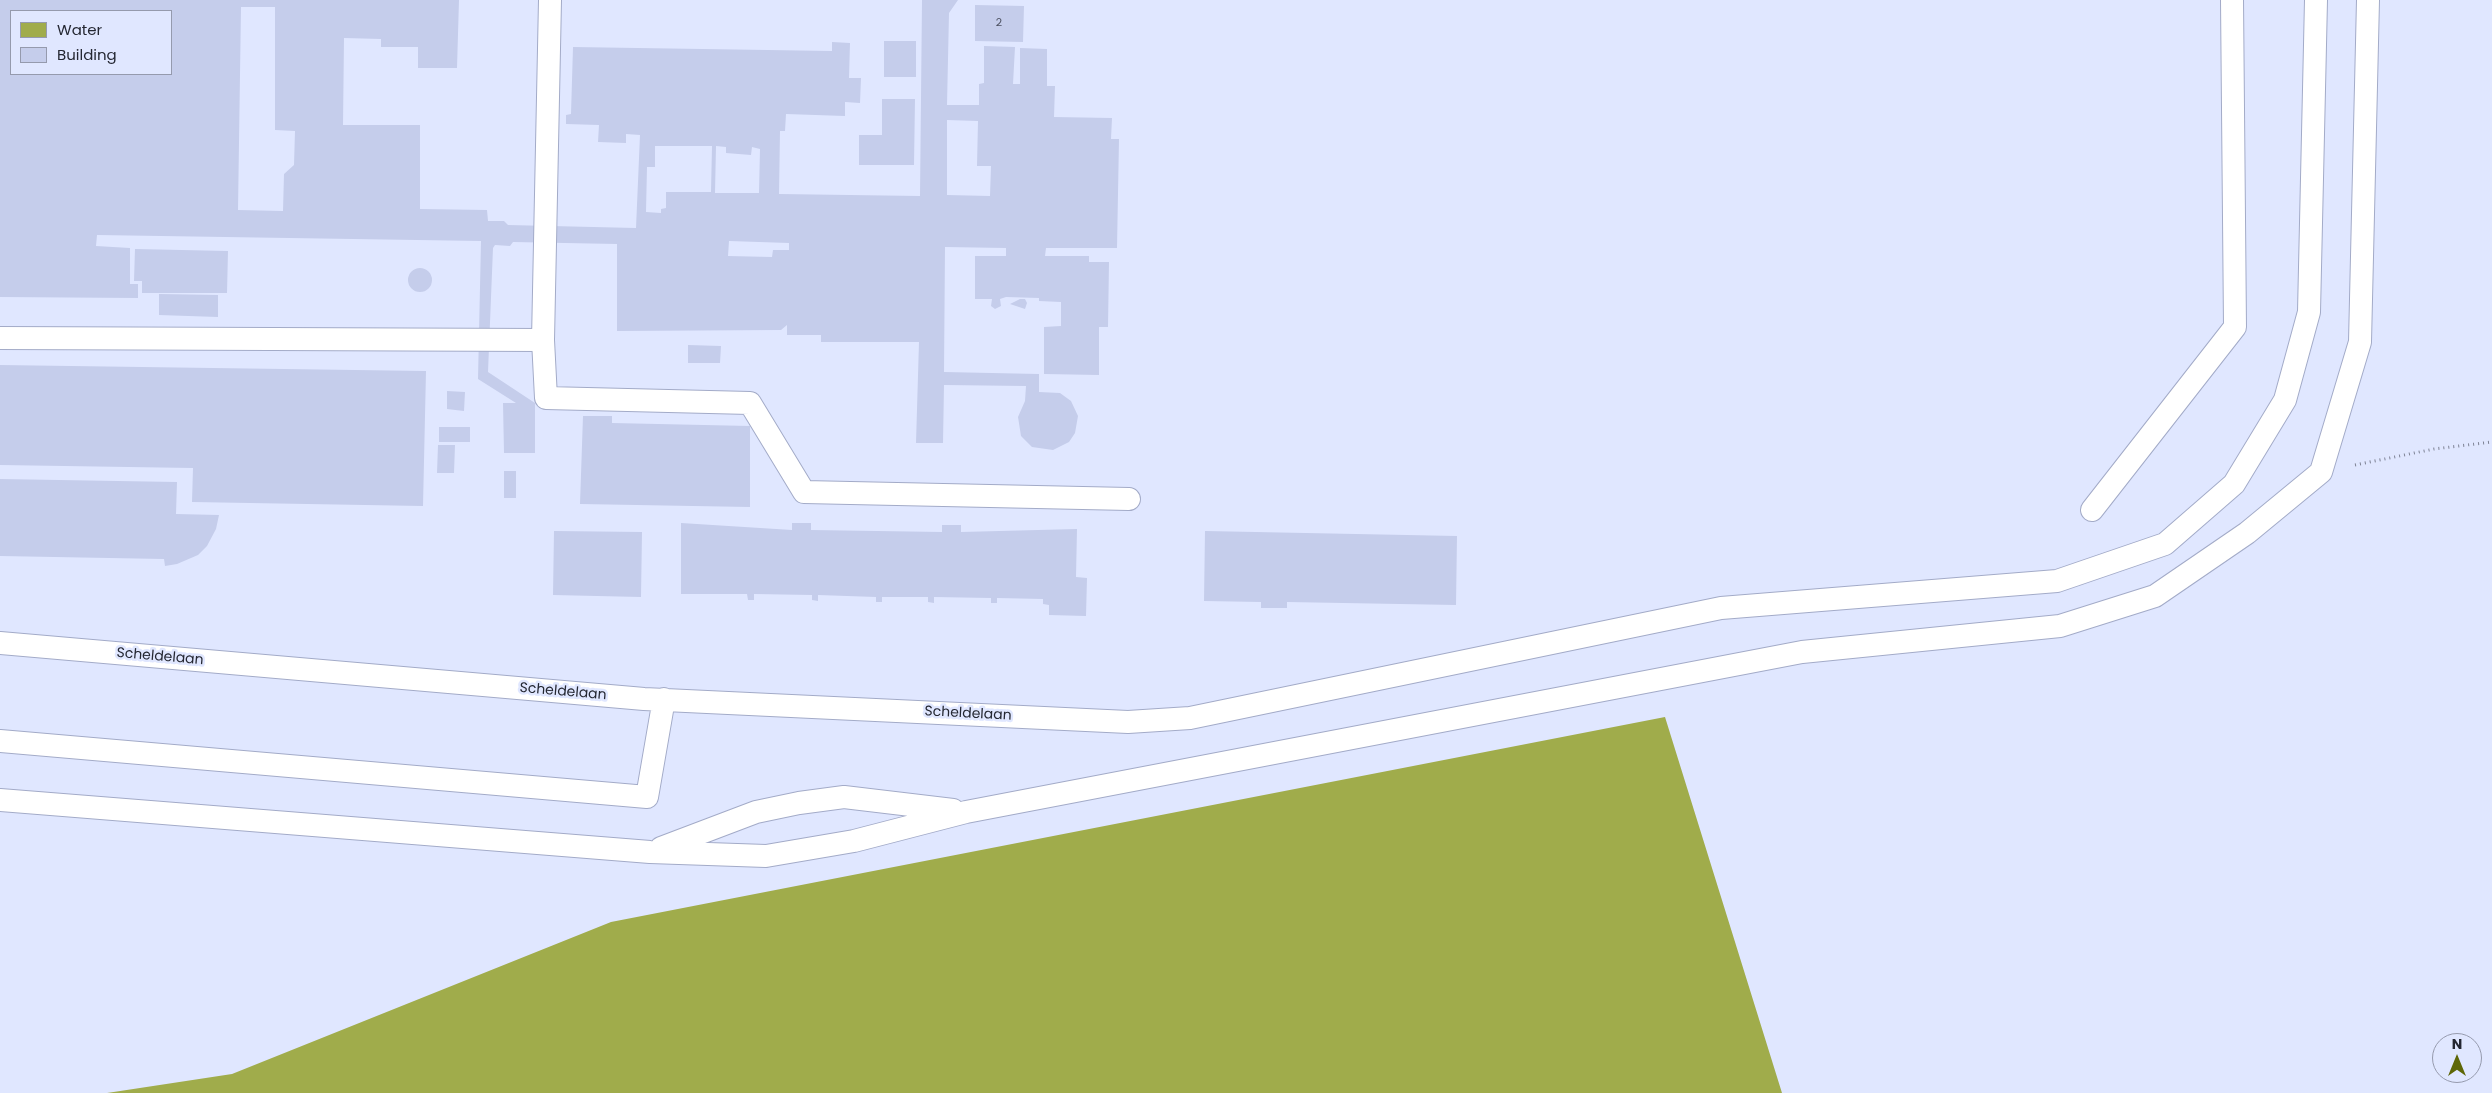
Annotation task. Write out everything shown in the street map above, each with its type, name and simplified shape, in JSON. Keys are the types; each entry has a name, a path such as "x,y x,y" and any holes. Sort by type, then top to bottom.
{"lane":[{"path":"550,0 543,340 546,398 750,403 804,492 1129,499"},
{"path":"2092,510 2235,327 2232,0"},
{"name":"Scheldelaan","path":"0,643 664,699 1128,722 1190,718 1721,608 2057,581 2165,544 2234,484 2285,400 2309,312 2316,0"},
{"path":"0,800 650,852 766,856 854,841 966,812 1802,652 2060,626 2155,596 2247,533 2322,472 2360,342 2368,0"},
{"path":"0,338 543,340"},
{"path":"0,741 646,798 664,699"},
{"path":"650,852 756,812 799,803 844,798 966,812"}],"path":[{"path":"2322,472 2434,449 2492,442"}],"water":[{"path":"1665,717 1782,1093 107,1093 232,1074 611,922"}],"building":[{"path":"0,0 459,0 457,68 418,68 418,47 381,47 381,39 344,38 343,125 420,125 420,209 487,210 488,221 504,221 508,225 636,228 640,135 626,134 626,143 598,142 599,125 566,124 566,115 571,114 573,47 832,51 832,42 850,43 849,78 861,78 860,103 845,102 845,116 786,114 785,131 780,131 779,194 920,196 922,0 958,0 949,13 947,105 979,105 979,84 984,83 984,46 1015,47 1013,84 1020,84 1020,48 1047,49 1047,86 1055,86 1054,117 1112,118 1111,139 1119,139 1117,248 1046,248 1045,256 1089,256 1089,262 1109,262 1108,327 1099,327 1099,375 1044,374 1044,327 1061,326 1061,302 1039,301 1039,298 1006,297 1000,299 1001,306 995,309 991,306 992,299 975,299 975,256 1006,256 1006,248 945,247 944,372 1039,374 1039,392 1060,393 1071,401 1078,416 1075,433 1069,442 1053,450 1032,447 1021,436 1018,417 1025,401 1026,386 944,385 943,443 916,443 919,342 821,342 821,335 787,335 787,325 781,330 617,331 617,244 513,242 510,246 495,245 493,248 488,372 535,403 535,453 504,453 503,403 516,403 478,379 481,241 97,235 96,246 130,248 130,284 138,284 138,298 0,297","holes":["241,7 275,7 275,130 295,131 294,165 284,174 283,211 238,210","947,120 978,121 977,166 991,166 990,196 947,195","655,146 712,146 711,192 666,192 666,208 661,209 661,213 646,212 647,167 655,167","716,146 726,147 726,153 751,155 752,147 760,149 759,193 715,193","729,241 789,243 789,250 773,250 772,257 728,256"]},
{"path":"975,5 1024,6 1023,42 975,41"},
{"path":"884,41 916,41 916,77 884,77"},
{"path":"882,99 915,99 914,165 859,165 859,135 882,135"},
{"path":"135,249 228,251 227,293 142,293 142,281 134,281"},
{"path":"420,268 428,272 432,280 428,288 420,292 412,288 408,280 412,272"},
{"path":"159,294 218,295 218,317 159,315"},
{"path":"1020,299 1025,299 1027,303 1025,309 1010,304"},
{"path":"688,345 721,346 720,363 688,363"},
{"path":"0,365 426,371 423,506 192,502 193,468 0,465"},
{"path":"447,391 465,392 464,411 447,409"},
{"path":"583,416 612,416 612,423 750,426 750,507 580,504"},
{"path":"439,427 470,427 470,442 439,442"},
{"path":"438,445 455,445 454,473 437,473"},
{"path":"504,471 516,471 516,498 504,498"},
{"path":"0,479 177,482 176,514 219,515 216,529 207,546 198,555 177,564 165,566 164,559 0,556"},
{"path":"681,523 792,530 792,523 811,523 811,530 942,532 942,525 961,525 961,532 1077,529 1076,577 1087,578 1086,616 1049,615 1049,605 1043,604 1043,599 997,598 997,603 991,603 991,598 934,597 934,603 928,602 928,597 882,597 882,602 876,602 876,597 818,595 818,601 812,600 812,595 754,594 754,600 748,600 747,594 681,594"},
{"path":"554,531 642,532 641,597 553,595"},
{"path":"1205,531 1457,536 1456,605 1287,602 1287,608 1261,608 1261,602 1204,601"}]}
